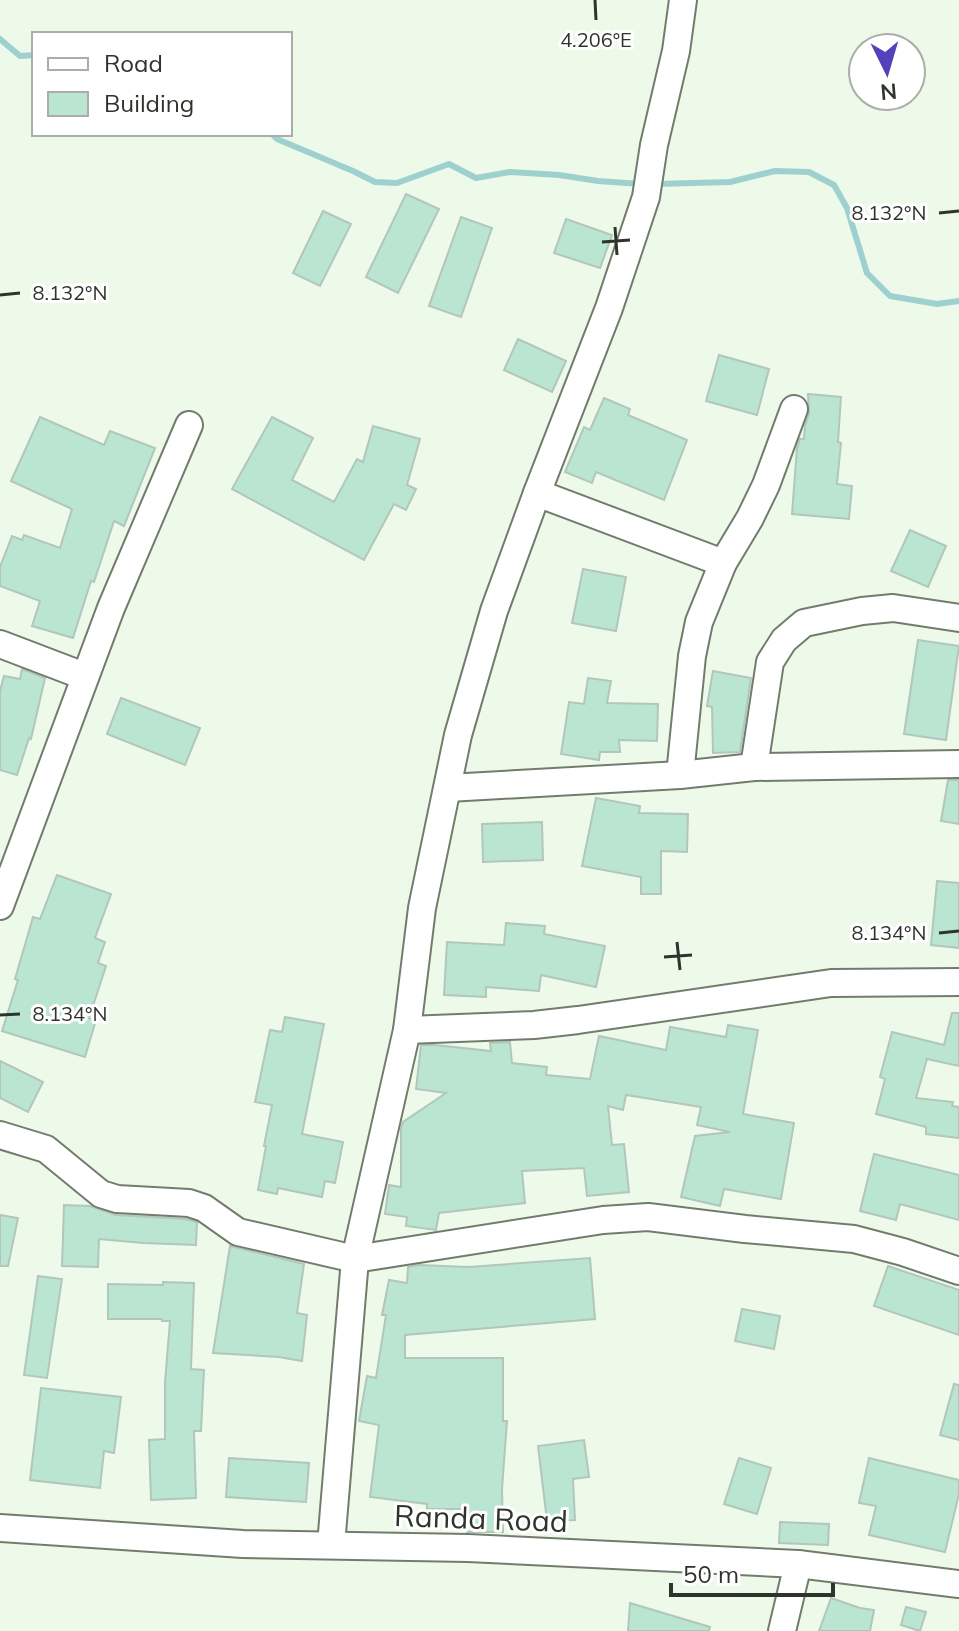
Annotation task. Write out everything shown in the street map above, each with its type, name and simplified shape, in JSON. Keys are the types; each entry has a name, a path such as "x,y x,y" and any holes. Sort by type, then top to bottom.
{"street":[{"path":"331,1545 355,1259 407,1030 422,908 458,735 494,611 609,308 646,197 654,145 676,51 683,0"},
{"path":"680,775 699,622 723,563 766,485 794,409"},
{"path":"0,906 84,676 189,425"},
{"path":"537,493 723,563"},
{"path":"754,767 770,662 784,640 804,623 893,608 959,618"},
{"path":"0,644 84,676"},
{"path":"448,788 680,775 754,767 959,764"},
{"path":"407,1030 534,1025 831,983 959,982"},
{"path":"0,1135 46,1149 101,1194 117,1199 189,1203 204,1208 238,1232 355,1259 603,1220 648,1217 854,1239 959,1271"},
{"name":"Randa Road","path":"0,1528 243,1544 468,1548 798,1564 959,1584"},
{"path":"782,1631 798,1564"}],"building":[{"path":"406,194 439,209 398,293 366,277"},
{"path":"323,211 351,224 320,286 293,273"},
{"path":"461,217 492,228 461,317 429,306"},
{"path":"566,219 612,235 600,268 554,253"},
{"path":"518,339 566,361 552,392 504,370"},
{"path":"719,355 769,369 757,415 706,401"},
{"path":"808,394 841,397 837,484 852,486 849,519 792,514 797,448 800,439 804,439 809,414"},
{"path":"604,398 630,409 628,415 687,440 664,500 596,472 592,483 565,472 584,427 590,430"},
{"path":"40,417 104,445 110,431 155,448 124,526 114,521 73,638 32,626 40,601 0,586 0,567 12,536 22,540 24,535 60,548 72,509 11,481"},
{"path":"272,417 313,438 292,480 334,502 357,459 363,462 373,426 420,439 407,485 416,489 406,510 394,504 364,560 232,489"},
{"path":"910,530 946,546 928,587 891,571"},
{"path":"583,569 626,577 616,631 572,623"},
{"path":"918,640 959,646 946,740 904,734"},
{"path":"22,669 45,678 31,739 17,775 0,770 0,691 4,676 20,679"},
{"path":"713,671 751,678 740,752 713,753 712,707 707,706"},
{"path":"588,678 611,681 607,703 658,704 657,741 619,740 620,752 600,752 599,760 561,754 569,702 584,704"},
{"path":"121,698 200,728 185,765 107,734"},
{"path":"948,780 959,780 959,824 941,821"},
{"path":"596,798 640,806 639,813 688,814 687,852 661,851 661,894 641,894 641,877 582,866"},
{"path":"542,822 543,860 483,862 482,824"},
{"path":"57,875 111,894 95,938 105,942 98,963 106,966 89,1018 96,1020 85,1057 2,1031 33,917 40,919"},
{"path":"937,881 959,883 959,948 931,945"},
{"path":"506,923 545,926 544,934 605,946 596,987 541,975 539,991 486,987 486,997 444,995 447,942 504,945"},
{"path":"952,1013 959,1013 959,1066 927,1059 916,1098 953,1102 952,1106 959,1107 959,1138 926,1134 926,1127 876,1114 885,1079 880,1077 892,1032 944,1045"},
{"path":"285,1017 324,1024 302,1134 343,1142 335,1183 325,1181 322,1197 278,1188 277,1194 258,1190 272,1105 255,1102 270,1030 282,1032"},
{"path":"728,1025 758,1030 743,1114 794,1123 781,1199 724,1189 720,1206 681,1197 695,1136 730,1132 697,1125 701,1107 626,1095 623,1110 608,1106 612,1145 624,1144 629,1192 587,1196 584,1168 522,1171 525,1203 439,1213 436,1230 406,1226 407,1217 385,1214 389,1185 401,1187 403,1122 446,1093 416,1089 421,1045 491,1051 490,1043 510,1042 512,1063 547,1067 546,1075 590,1079 599,1036 666,1050 670,1027 726,1037"},
{"path":"0,1061 43,1082 28,1112 0,1098"},
{"path":"874,1154 959,1175 959,1220 900,1204 896,1220 860,1211"},
{"path":"64,1205 90,1206 116,1215 197,1222 196,1245 99,1239 98,1267 62,1266"},
{"path":"0,1215 18,1218 8,1266 0,1266"},
{"path":"230,1246 304,1264 297,1313 307,1315 302,1361 213,1353"},
{"path":"590,1258 595,1319 405,1335 405,1358 503,1358 503,1421 507,1421 502,1489 503,1532 467,1532 466,1509 427,1509 427,1504 370,1497 379,1425 359,1421 367,1376 376,1378 389,1280 407,1283 408,1267 419,1265 469,1267"},
{"path":"888,1266 959,1290 959,1335 874,1306"},
{"path":"38,1276 62,1279 47,1378 24,1375"},
{"path":"163,1282 194,1283 191,1369 204,1370 201,1431 194,1431 196,1498 151,1500 149,1440 165,1439 165,1382 170,1321 108,1319 108,1284 163,1285"},
{"path":"742,1309 780,1316 774,1349 735,1341"},
{"path":"954,1384 959,1385 959,1440 940,1435"},
{"path":"41,1388 121,1397 114,1453 104,1451 100,1488 30,1480"},
{"path":"584,1440 589,1477 573,1479 575,1520 547,1521 538,1446"},
{"path":"229,1458 309,1463 306,1502 226,1497"},
{"path":"739,1458 771,1468 757,1514 724,1504"},
{"path":"869,1458 959,1480 959,1494 945,1552 869,1535 876,1506 859,1503"},
{"path":"780,1522 829,1524 828,1545 779,1543"},
{"path":"831,1598 874,1610 870,1631 819,1631"},
{"path":"630,1603 710,1627 709,1631 628,1631"},
{"path":"906,1607 926,1612 920,1631 901,1625"}],"waterway":[{"path":"0,39 20,56 32,55"},
{"path":"274,136 375,182 397,183 449,164 476,178 510,172 641,184"},
{"path":"656,184 730,182 775,171 809,172 834,185 847,208 867,273 890,296 937,304 959,301"}]}
